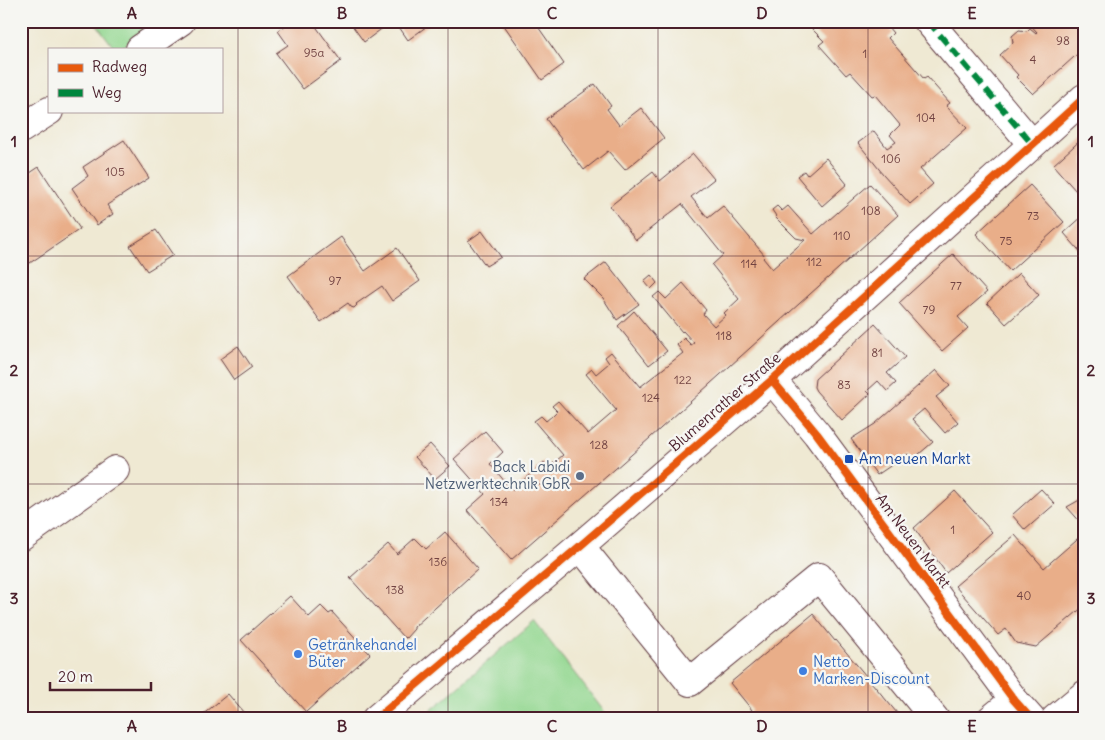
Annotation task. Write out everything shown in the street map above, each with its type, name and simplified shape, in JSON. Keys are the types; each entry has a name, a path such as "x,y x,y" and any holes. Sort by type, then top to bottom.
{"street":[{"path":"141,48 180,21"},
{"path":"928,21 1032,144"},
{"name":"Blumenrather Straße","path":"376,719 772,380 1084,98"},
{"path":"21,130 48,112"},
{"name":"Am Neuen Markt","path":"772,380 817,434 1023,709"},
{"path":"21,537 115,470"},
{"path":"580,546 690,682 819,577 935,719"},
{"path":"1055,719 1084,695"},
{"path":"991,719 1023,709"}],"green space":[{"path":"94,21 160,21 121,48 114,48"},
{"path":"534,621 610,719 421,719"}],"building":[{"path":"291,21 312,21 341,61 303,89 276,53 288,45 278,31"},
{"path":"349,21 392,21 364,42"},
{"path":"395,21 434,21 408,40"},
{"path":"501,21 534,21 564,64 542,80"},
{"path":"821,21 873,21 876,24 879,21 883,21 893,33 888,38 924,79 927,77 950,103 946,106 967,128 920,169 933,184 910,204 858,143 874,131 887,148 896,142 890,135 900,125 875,95 872,96 850,72 846,75 819,45 824,41 812,29"},
{"path":"1027,21 1084,21 1084,48 1033,94 1016,77 1018,75 1000,55 1013,43 1012,36 1019,30 1027,31 1030,28 1037,32"},
{"path":"595,84 611,106 607,109 619,125 641,108 664,138 625,170 608,151 584,170 546,119"},
{"path":"1084,137 1084,200 1053,165"},
{"path":"124,140 149,178 107,205 113,214 97,225 72,188 88,176 83,167"},
{"path":"693,154 714,179 691,197 708,218 723,206 765,256 763,258 772,269 805,240 796,238 775,217 772,210 777,206 782,211 788,206 813,234 870,184 898,215 511,560 467,510 485,494 454,459 485,431 503,452 490,464 512,490 544,462 549,467 563,455 534,421 541,416 546,421 552,416 557,411 552,406 558,401 588,434 616,410 586,374 592,369 596,374 609,363 605,357 611,352 640,387 683,353 677,345 684,338 691,345 694,343 682,332 653,297 659,292 666,299 683,283 706,310 703,314 714,326 739,299 712,265 723,255 682,204 636,240 610,206 653,172 660,181"},
{"path":"826,158 847,184 822,206 797,176 804,171 807,175"},
{"path":"39,167 80,229 21,269 21,179"},
{"path":"1030,185 1064,222 1010,271 976,234"},
{"path":"1084,215 1084,256 1064,233"},
{"path":"156,230 173,255 147,271 130,246"},
{"path":"482,231 501,257 486,266 468,241"},
{"path":"341,237 365,271 397,248 420,281 392,301 382,286 356,304 354,308 348,303 321,322 288,276"},
{"path":"953,254 987,292 958,317 968,328 942,351 899,303"},
{"path":"606,262 639,304 617,320 603,298 584,279"},
{"path":"1019,273 1039,295 1006,324 987,303"},
{"path":"651,275 657,283 651,289 644,281"},
{"path":"634,311 667,351 649,365 618,326"},
{"path":"875,324 905,357 887,373 896,383 887,391 878,381 867,391 870,394 842,420 816,391 814,387 815,379"},
{"path":"238,346 252,367 234,380 220,359"},
{"path":"936,370 950,386 936,397 958,422 945,433 924,409 912,419 933,442 912,460 908,454 877,475 851,439 875,424"},
{"path":"430,444 450,466 435,479 415,457"},
{"path":"1041,489 1055,504 1025,530 1012,515"},
{"path":"955,491 992,532 946,573 914,528"},
{"path":"1084,499 1084,526 1067,507"},
{"path":"445,532 478,569 414,627 406,638 403,637 350,578 388,544 397,554 415,538 426,549"},
{"path":"1084,533 1084,606 1036,647 1016,643 1006,629 998,635 955,586 1015,535 1044,568"},
{"name":"Getränkehandel Büter","path":"290,596 309,617 321,606 329,614 332,612 370,654 306,712 241,640"},
{"name":"Netto Marken-Discount","path":"813,614 902,719 741,719 752,710 730,683"},
{"path":"228,694 249,719 198,719 201,716"}],"marked path":[{"path":"928,21 1032,144"}],"cycle path":[{"path":"376,719 772,380 1084,98"},
{"path":"772,380 817,434 1014,700 1031,719"}],"place":[{"name":"Am neuen Markt","path":"849,459"},
{"name":"Back Labidi Netzwerktechnik GbR","path":"580,476"},
{"name":"Getränkehandel Büter","path":"298,654"},
{"name":"Netto Marken-Discount","path":"803,671"}]}
